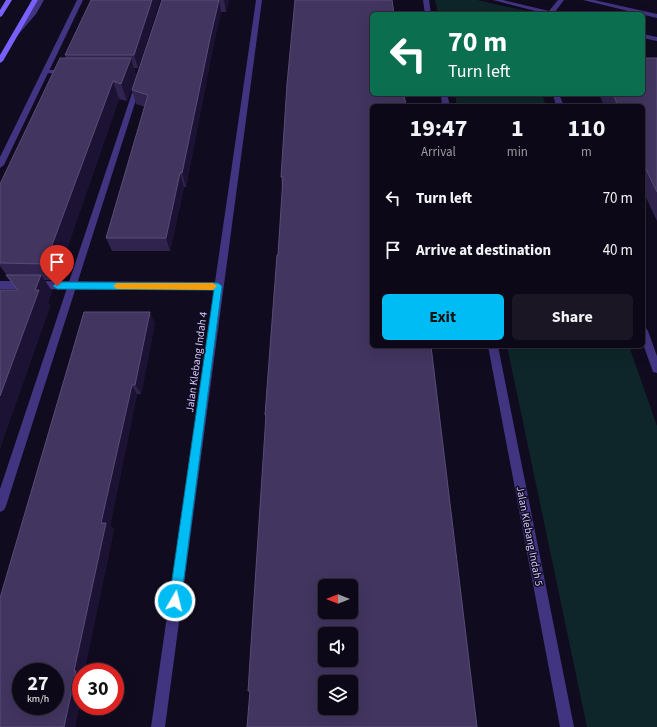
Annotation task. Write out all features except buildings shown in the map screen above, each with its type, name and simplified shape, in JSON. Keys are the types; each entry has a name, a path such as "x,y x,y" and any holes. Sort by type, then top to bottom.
{"street":[{"path":"0,15 9,0"},
{"path":"0,61 35,0"},
{"path":"13,39 34,13 41,0"},
{"path":"0,165 80,0"},
{"name":"Jalan Klebang Indah 4","path":"158,727 218,286 259,0"},
{"path":"426,0 428,12"},
{"path":"496,0 544,12"},
{"path":"553,12 561,0"},
{"path":"586,0 639,12"},
{"path":"645,13 657,16"},
{"path":"645,36 657,39"},
{"path":"45,72 75,72"},
{"path":"0,506 139,79"},
{"path":"0,285 218,286"},
{"path":"645,336 657,369"},
{"name":"Jalan Klebang Indah 5","path":"493,348 568,727"}],"green space":[{"path":"435,0 477,0 527,12 438,12"},
{"path":"455,96 543,96 545,104 457,104"},
{"path":"507,348 630,348 657,426 657,727 587,727"}],"slow traffic":[{"path":"117,286 213,286"}],"route":[{"path":"57,286 218,286 175,601"}]}
